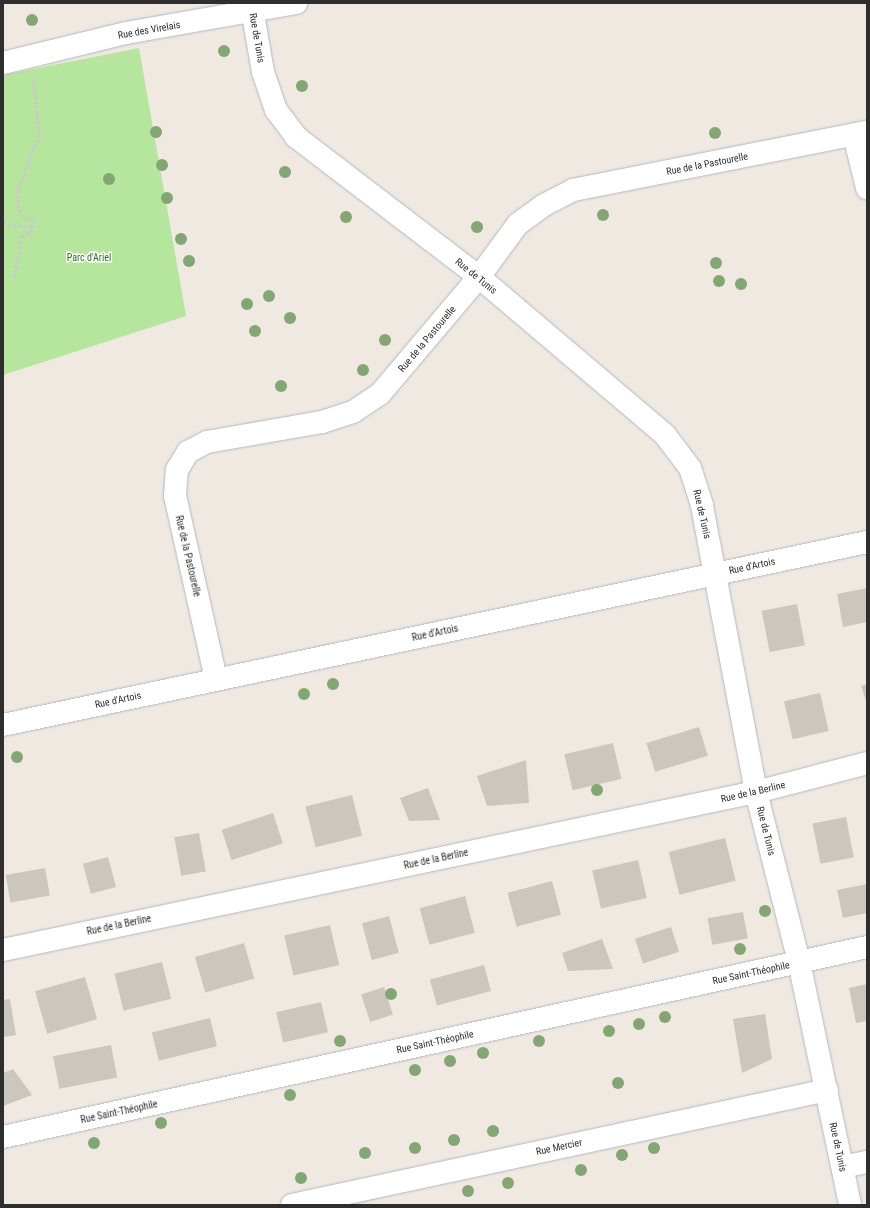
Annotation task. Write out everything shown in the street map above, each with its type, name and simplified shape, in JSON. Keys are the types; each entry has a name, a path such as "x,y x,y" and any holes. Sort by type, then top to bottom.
{"street":[{"name":"Rue des Virelais","path":"3,63 30,58 126,33 252,8 296,3"},
{"name":"Rue de Tunis","path":"252,8 263,72 276,110 296,137 479,277 665,435 690,468 702,506 713,574 756,792 799,962 850,1205"},
{"name":"Rue de la Pastourelle","path":"216,680 175,496 177,470 188,452 207,442 322,422 353,412 380,394 479,277 518,224 544,205 573,190 860,134"},
{"path":"860,134 867,188"},
{"name":"Rue d'Artois","path":"3,724 867,542"},
{"name":"Rue de la Berline","path":"3,950 756,792 867,763"},
{"name":"Rue Saint-Théophile","path":"3,1138 867,947"},
{"name":"Rue Mercier","path":"292,1205 827,1090"},
{"path":"842,1167 867,1162"}],"path":[{"path":"14,278 22,236 31,233 31,227 34,220 23,216 18,208 18,195 40,134 39,108 30,58"},
{"path":"3,223 31,227"}],"green space":[{"name":"Parc d'Ariel","path":"139,48 186,316 3,375 3,75"}],"building":[{"path":"867,588 867,622 843,627 837,594"},
{"path":"797,604 805,645 770,652 762,611"},
{"path":"867,684 867,704 861,686"},
{"path":"820,693 829,731 793,739 784,701"},
{"path":"699,727 708,756 655,772 646,743"},
{"path":"613,743 621,779 573,790 564,754"},
{"path":"526,760 529,803 487,806 477,776"},
{"path":"428,788 440,820 409,821 400,798"},
{"path":"352,795 362,836 316,847 305,807"},
{"path":"273,813 283,843 232,860 222,830"},
{"path":"846,817 854,857 820,864 813,823"},
{"path":"199,833 206,871 181,876 174,837"},
{"path":"725,838 736,881 679,895 669,852"},
{"path":"108,857 116,887 91,894 83,864"},
{"path":"638,860 647,898 601,909 592,871"},
{"path":"45,868 50,896 10,903 6,875"},
{"path":"552,881 561,915 517,927 508,893"},
{"path":"867,884 867,913 843,918 837,890"},
{"path":"465,896 475,933 429,945 420,908"},
{"path":"743,912 748,939 712,945 708,918"},
{"path":"389,916 399,953 372,960 362,923"},
{"path":"330,925 339,965 293,976 284,936"},
{"path":"671,927 679,952 643,963 635,939"},
{"path":"602,939 613,969 568,971 562,953"},
{"path":"244,943 254,979 205,993 195,957"},
{"path":"162,962 171,999 124,1011 114,974"},
{"path":"484,965 491,991 437,1006 430,979"},
{"path":"85,977 97,1019 47,1034 35,991"},
{"path":"867,984 867,1021 856,1023 849,988"},
{"path":"384,987 393,1015 370,1022 361,994"},
{"path":"10,999 16,1035 3,1037 3,1000"},
{"path":"321,1002 328,1032 283,1043 276,1012"},
{"path":"765,1014 772,1059 742,1073 733,1019"},
{"path":"210,1018 217,1046 159,1061 152,1033"},
{"path":"111,1045 117,1077 59,1089 53,1056"},
{"path":"13,1069 32,1095 3,1106 3,1073"}]}
